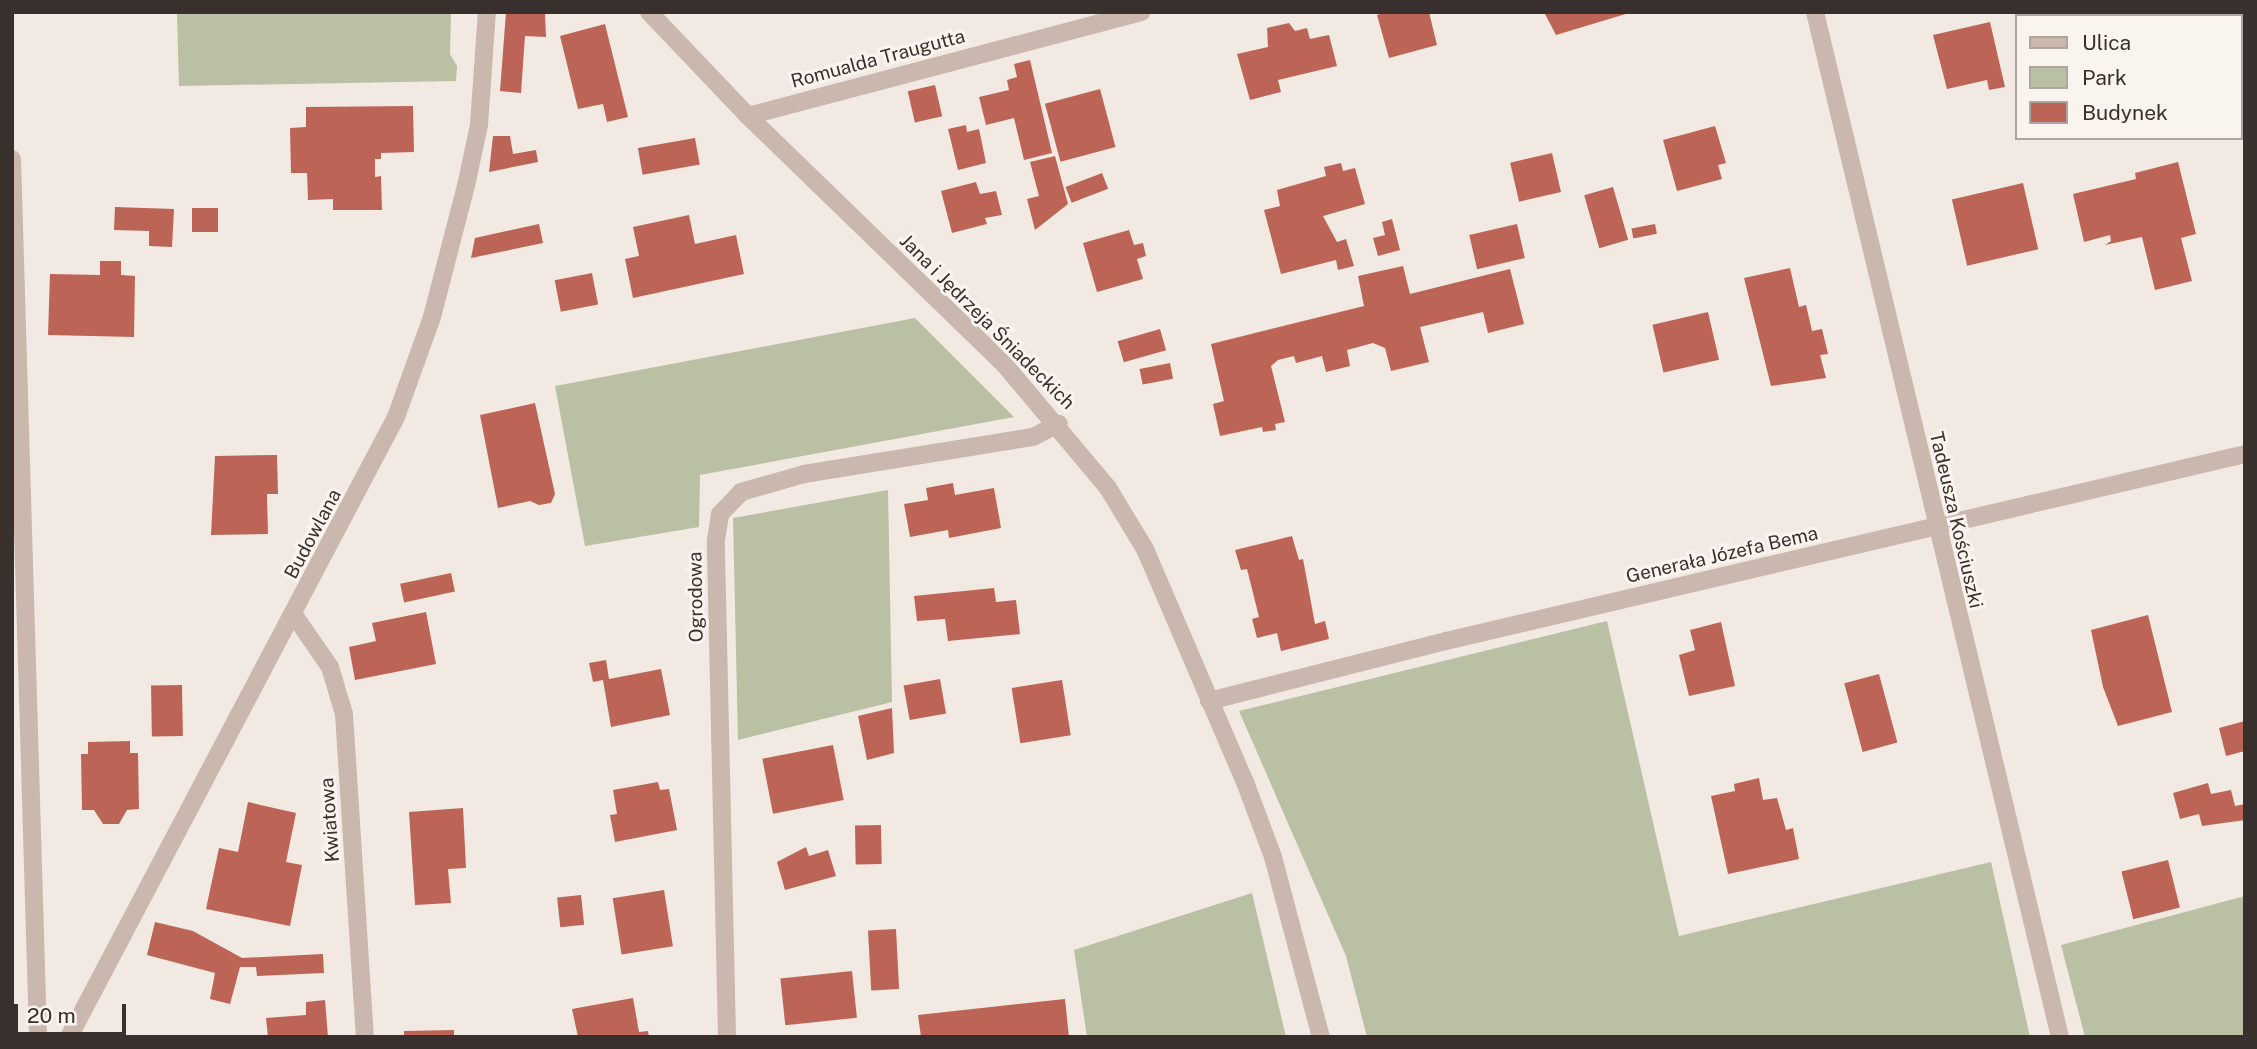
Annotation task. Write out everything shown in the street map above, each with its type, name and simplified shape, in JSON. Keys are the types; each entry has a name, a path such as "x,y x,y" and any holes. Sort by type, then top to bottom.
{"street":[{"name":"Budowlana","path":"69,1037 294,615 396,417 432,317 479,125 487,12"},
{"name":"Jana i Jędrzeja Śniadeckich","path":"649,12 748,116 1004,364 1059,424 1108,488 1145,549 1273,857 1321,1037"},
{"name":"Romualda Traugutta","path":"748,116 1142,12"},
{"name":"Tadeusza Kościuszki","path":"1815,12 2060,1037"},
{"path":"12,159 38,1037"},
{"name":"Ogrodowa","path":"727,1037 716,540 720,514 741,492 804,474 1032,437 1059,424"},
{"name":"Generała Józefa Bema","path":"1209,701 2245,454"},
{"name":"Kwiatowa","path":"294,615 330,667 344,714 365,1037"}],"green space":[{"path":"177,12 451,12 450,54 457,66 456,81 179,86"},
{"path":"915,318 1014,417 700,475 699,527 585,546 555,386"},
{"path":"888,490 892,702 738,740 733,518"},
{"path":"1607,621 1679,936 1991,862 2030,1037 1367,1037 1346,956 1239,711"},
{"path":"1252,893 1286,1037 1087,1037 1074,950"},
{"path":"2245,896 2245,1037 2085,1037 2061,945"}],"building":[{"path":"506,12 545,12 546,37 525,36 521,93 500,91"},
{"path":"1386,12 1429,12 1437,45 1389,58 1377,15"},
{"path":"1544,12 1629,12 1629,13 1556,35"},
{"path":"1990,22 2005,87 1989,90 1987,80 1947,89 1933,35"},
{"path":"1289,23 1295,31 1307,28 1310,39 1329,35 1337,66 1278,80 1281,92 1250,100 1237,54 1268,47 1267,28"},
{"path":"605,24 628,117 607,122 603,104 578,109 560,36"},
{"path":"1030,60 1052,153 1024,160 1014,118 986,125 979,97 1009,90 1007,80 1017,77 1014,64"},
{"path":"935,85 942,116 915,122 908,91"},
{"path":"1100,89 1116,147 1060,162 1045,104"},
{"path":"413,106 414,152 381,153 381,159 375,159 375,177 381,176 382,210 333,210 333,199 308,200 307,173 291,173 290,128 306,127 306,107"},
{"path":"966,125 967,132 979,129 986,163 958,170 948,129"},
{"path":"1715,126 1726,163 1718,165 1722,179 1677,191 1663,140"},
{"path":"493,136 510,136 513,154 536,150 538,162 489,172"},
{"path":"695,138 700,165 643,175 638,148"},
{"path":"1552,153 1561,192 1519,202 1510,163"},
{"path":"1055,156 1068,204 1035,230 1027,199 1039,196 1030,162"},
{"path":"2178,162 2196,234 2181,238 2192,281 2155,290 2142,237 2105,245 2111,241 2110,235 2084,242 2073,194 2136,179 2135,173"},
{"path":"1341,163 1343,171 1355,168 1365,204 1323,216 1337,242 1346,239 1354,266 1338,270 1336,260 1281,274 1264,210 1280,206 1277,190 1326,176 1324,167"},
{"path":"1102,173 1108,189 1072,203 1066,187"},
{"path":"976,182 980,194 996,191 1002,215 985,218 987,224 952,233 941,191"},
{"path":"2023,183 2038,249 1967,266 1952,199"},
{"path":"1613,187 1628,240 1599,248 1584,195"},
{"path":"115,207 174,209 172,247 149,246 149,231 114,230"},
{"path":"192,208 218,208 218,232 192,232"},
{"path":"689,215 695,244 736,235 744,274 633,298 625,259 639,256 633,227"},
{"path":"1392,219 1400,250 1378,256 1373,238 1385,235 1382,222"},
{"path":"539,224 543,243 471,258 475,238"},
{"path":"1517,224 1525,258 1477,269 1469,235"},
{"path":"1655,224 1657,234 1633,238 1631,229"},
{"path":"1129,230 1134,245 1143,243 1146,256 1137,259 1143,279 1097,292 1083,243"},
{"path":"100,261 121,261 121,275 135,276 134,337 48,335 50,274 100,275"},
{"path":"1403,266 1410,294 1510,269 1524,324 1488,333 1483,312 1420,327 1429,362 1391,371 1385,348 1373,343 1347,350 1350,366 1326,372 1322,356 1296,363 1294,356 1278,360 1271,366 1285,422 1275,424 1276,430 1263,432 1262,427 1220,436 1213,404 1224,401 1211,344 1364,306 1358,276"},
{"path":"1790,268 1799,307 1806,305 1812,331 1822,329 1828,354 1820,355 1826,378 1771,386 1744,278"},
{"path":"592,273 598,304 561,312 555,280"},
{"path":"1708,312 1719,360 1663,373 1652,325"},
{"path":"1160,329 1166,350 1124,362 1118,341"},
{"path":"1170,363 1173,379 1143,385 1140,369"},
{"path":"535,403 555,494 551,503 539,505 530,501 498,508 480,415"},
{"path":"277,455 278,494 267,494 268,534 211,535 215,456"},
{"path":"953,483 955,495 994,488 1001,528 949,538 948,530 910,537 904,504 928,500 926,488"},
{"path":"1292,536 1299,560 1303,559 1315,624 1325,621 1329,639 1281,651 1277,633 1257,638 1252,619 1259,617 1247,569 1241,570 1235,550"},
{"path":"451,573 455,592 404,602 400,584"},
{"path":"994,588 996,602 1016,600 1020,634 948,641 945,619 917,621 914,596"},
{"path":"426,612 436,664 355,680 349,647 376,641 372,623"},
{"path":"2148,615 2172,712 2118,726 2103,687 2091,630"},
{"path":"1721,622 1735,686 1689,696 1679,655 1695,650 1690,630"},
{"path":"606,660 609,679 661,669 670,715 611,727 603,680 593,682 589,663"},
{"path":"1879,674 1897,743 1863,752 1844,683"},
{"path":"940,679 946,713 910,720 904,685"},
{"path":"1062,680 1071,735 1020,743 1012,688"},
{"path":"182,685 183,736 152,737 151,686"},
{"path":"892,708 894,753 867,760 858,716"},
{"path":"2245,721 2245,751 2226,756 2219,728"},
{"path":"130,741 130,753 138,753 139,809 127,810 119,824 103,824 94,810 82,810 81,754 88,754 88,742"},
{"path":"833,745 844,800 773,814 762,759"},
{"path":"1759,778 1763,800 1777,798 1786,830 1793,828 1799,859 1728,874 1711,796 1735,791 1734,784"},
{"path":"658,782 660,790 669,789 677,830 615,842 610,815 617,814 613,790"},
{"path":"2208,783 2211,794 2231,790 2235,806 2245,804 2245,820 2202,826 2199,814 2180,819 2173,793"},
{"path":"248,802 296,813 286,862 302,865 290,926 206,909 219,848 238,852"},
{"path":"463,808 466,868 448,869 451,903 415,905 409,812"},
{"path":"855,825 881,825 882,864 856,864"},
{"path":"806,847 809,856 828,850 836,876 785,890 777,862"},
{"path":"2168,860 2180,908 2133,919 2121,872"},
{"path":"664,890 673,946 622,954 613,898"},
{"path":"581,895 584,925 560,927 557,898"},
{"path":"155,922 193,931 242,958 323,954 324,973 257,976 256,967 240,967 230,1004 210,999 215,973 147,955"},
{"path":"896,929 899,989 871,990 868,930"},
{"path":"852,971 857,1018 785,1025 780,979"},
{"path":"633,998 639,1032 648,1031 649,1037 578,1037 572,1009"},
{"path":"1065,999 1069,1037 921,1037 918,1015"},
{"path":"325,1000 328,1037 268,1037 266,1018 306,1015 306,1002"},
{"path":"454,1030 454,1037 404,1037 404,1031"}]}
